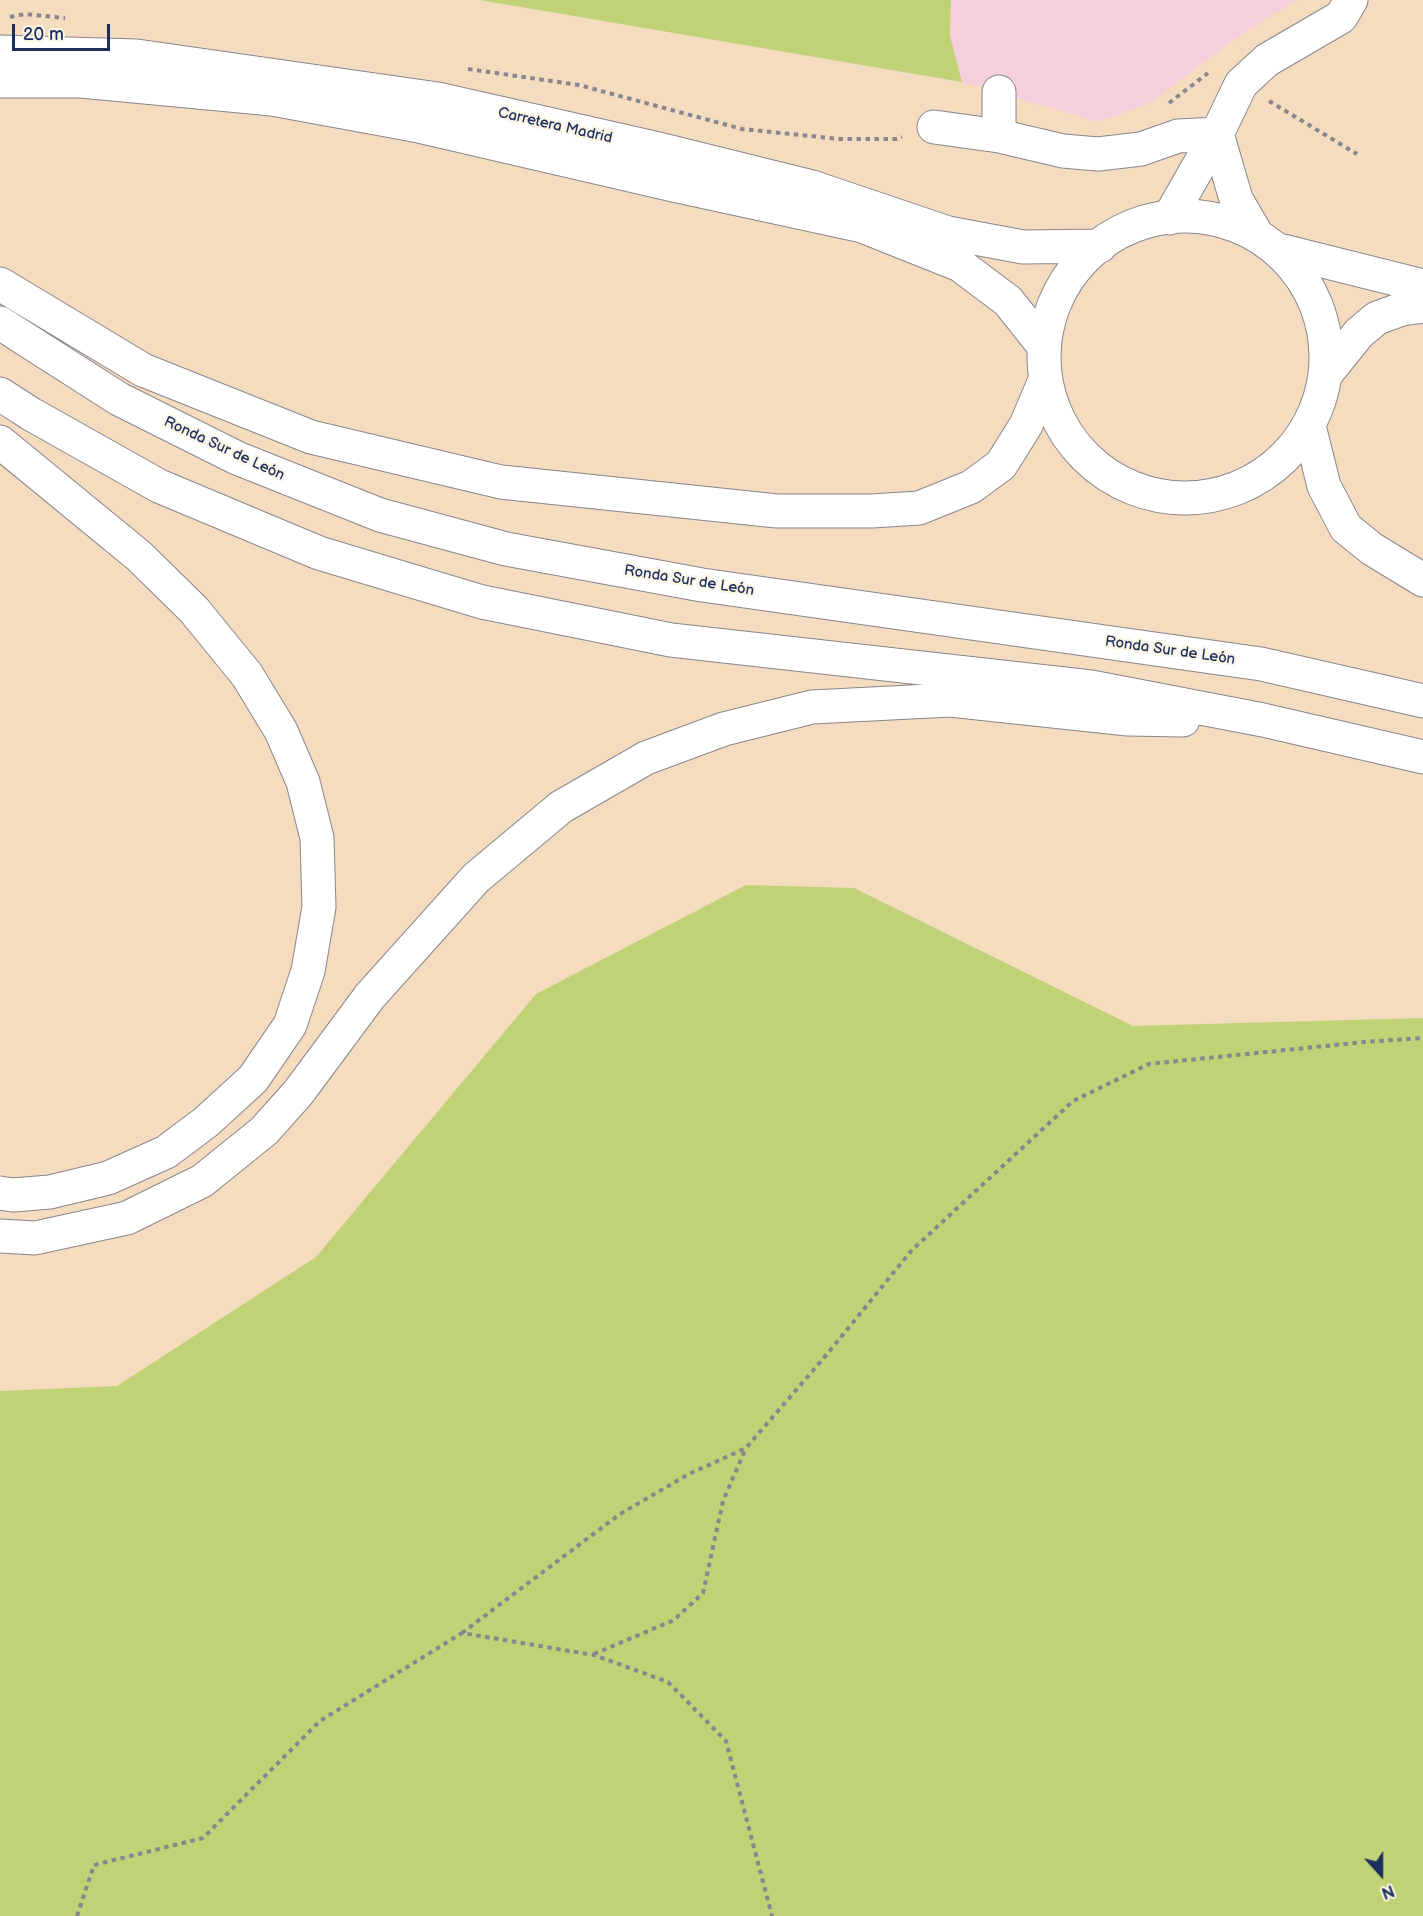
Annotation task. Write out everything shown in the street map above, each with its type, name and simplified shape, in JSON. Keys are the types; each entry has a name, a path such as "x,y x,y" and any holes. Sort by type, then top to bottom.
{"main road":[{"path":"1169,218 1217,134 1241,84 1267,60 1341,17 1351,0"},
{"name":"Carretera Madrid","path":"0,51 137,56 438,99 659,149 812,187 948,233 1023,247 1100,246"},
{"name":"Carretera Madrid","path":"0,81 81,81 272,99 414,125 862,226 960,265 1008,301 1042,345"},
{"path":"999,92 999,136"},
{"path":"934,127 999,136 1063,151 1098,154 1141,149 1178,136 1217,134"},
{"path":"1217,134 1236,199 1254,230"},
{"path":"1200,217 1226,220 1254,230 1283,251 1311,287 1325,330 1326,374 1320,400 1309,426 1281,460 1245,485 1203,498 1159,497 1117,483 1082,458 1058,422 1045,380 1042,345 1053,307 1074,271 1100,246 1133,227 1169,218 1200,217"},
{"path":"1283,251 1423,286"},
{"path":"0,284 143,370 311,436 501,482 777,512 919,508 971,488 1001,465 1026,425 1045,380"},
{"path":"1326,374 1359,333 1377,318 1402,309 1423,306"},
{"name":"Ronda Sur de León","path":"0,322 119,399 237,458 380,515 506,549 702,585 1261,664 1423,701"},
{"path":"0,394 159,486 319,553 482,602 671,640 1091,687 1263,720 1423,757"},
{"path":"1309,426 1324,486 1346,528 1372,549 1423,580"},
{"path":"0,442 138,556 194,610 247,675 281,730 303,782 317,837 319,907 308,970 290,1025 253,1079 206,1122 166,1152 108,1178 51,1192 13,1195 0,1193"},
{"path":"0,1236 35,1239 127,1218 202,1181 264,1131 298,1094 370,996 476,878 561,807 646,758 724,729 812,707 950,700 1128,719 1263,720"}],"path":[{"path":"1266,99 1358,154"},
{"path":"594,1655 674,1620 703,1593 723,1501 746,1448 828,1353 912,1250 1073,1101 1149,1064 1423,1038"},
{"path":"77,1916 94,1865 203,1838 320,1721 462,1633 620,1514 689,1474 746,1448"},
{"path":"462,1633 594,1655 668,1682 726,1741 772,1916"}],"shaded area":[{"path":"480,0 1297,0 1236,38 1152,102 1098,122 962,82"}],"green space":[{"path":"480,0 951,0 950,36 962,82"},
{"path":"746,885 854,888 1133,1026 1423,1018 1423,1916 0,1916 0,1391 117,1386 316,1257 536,994"}]}
